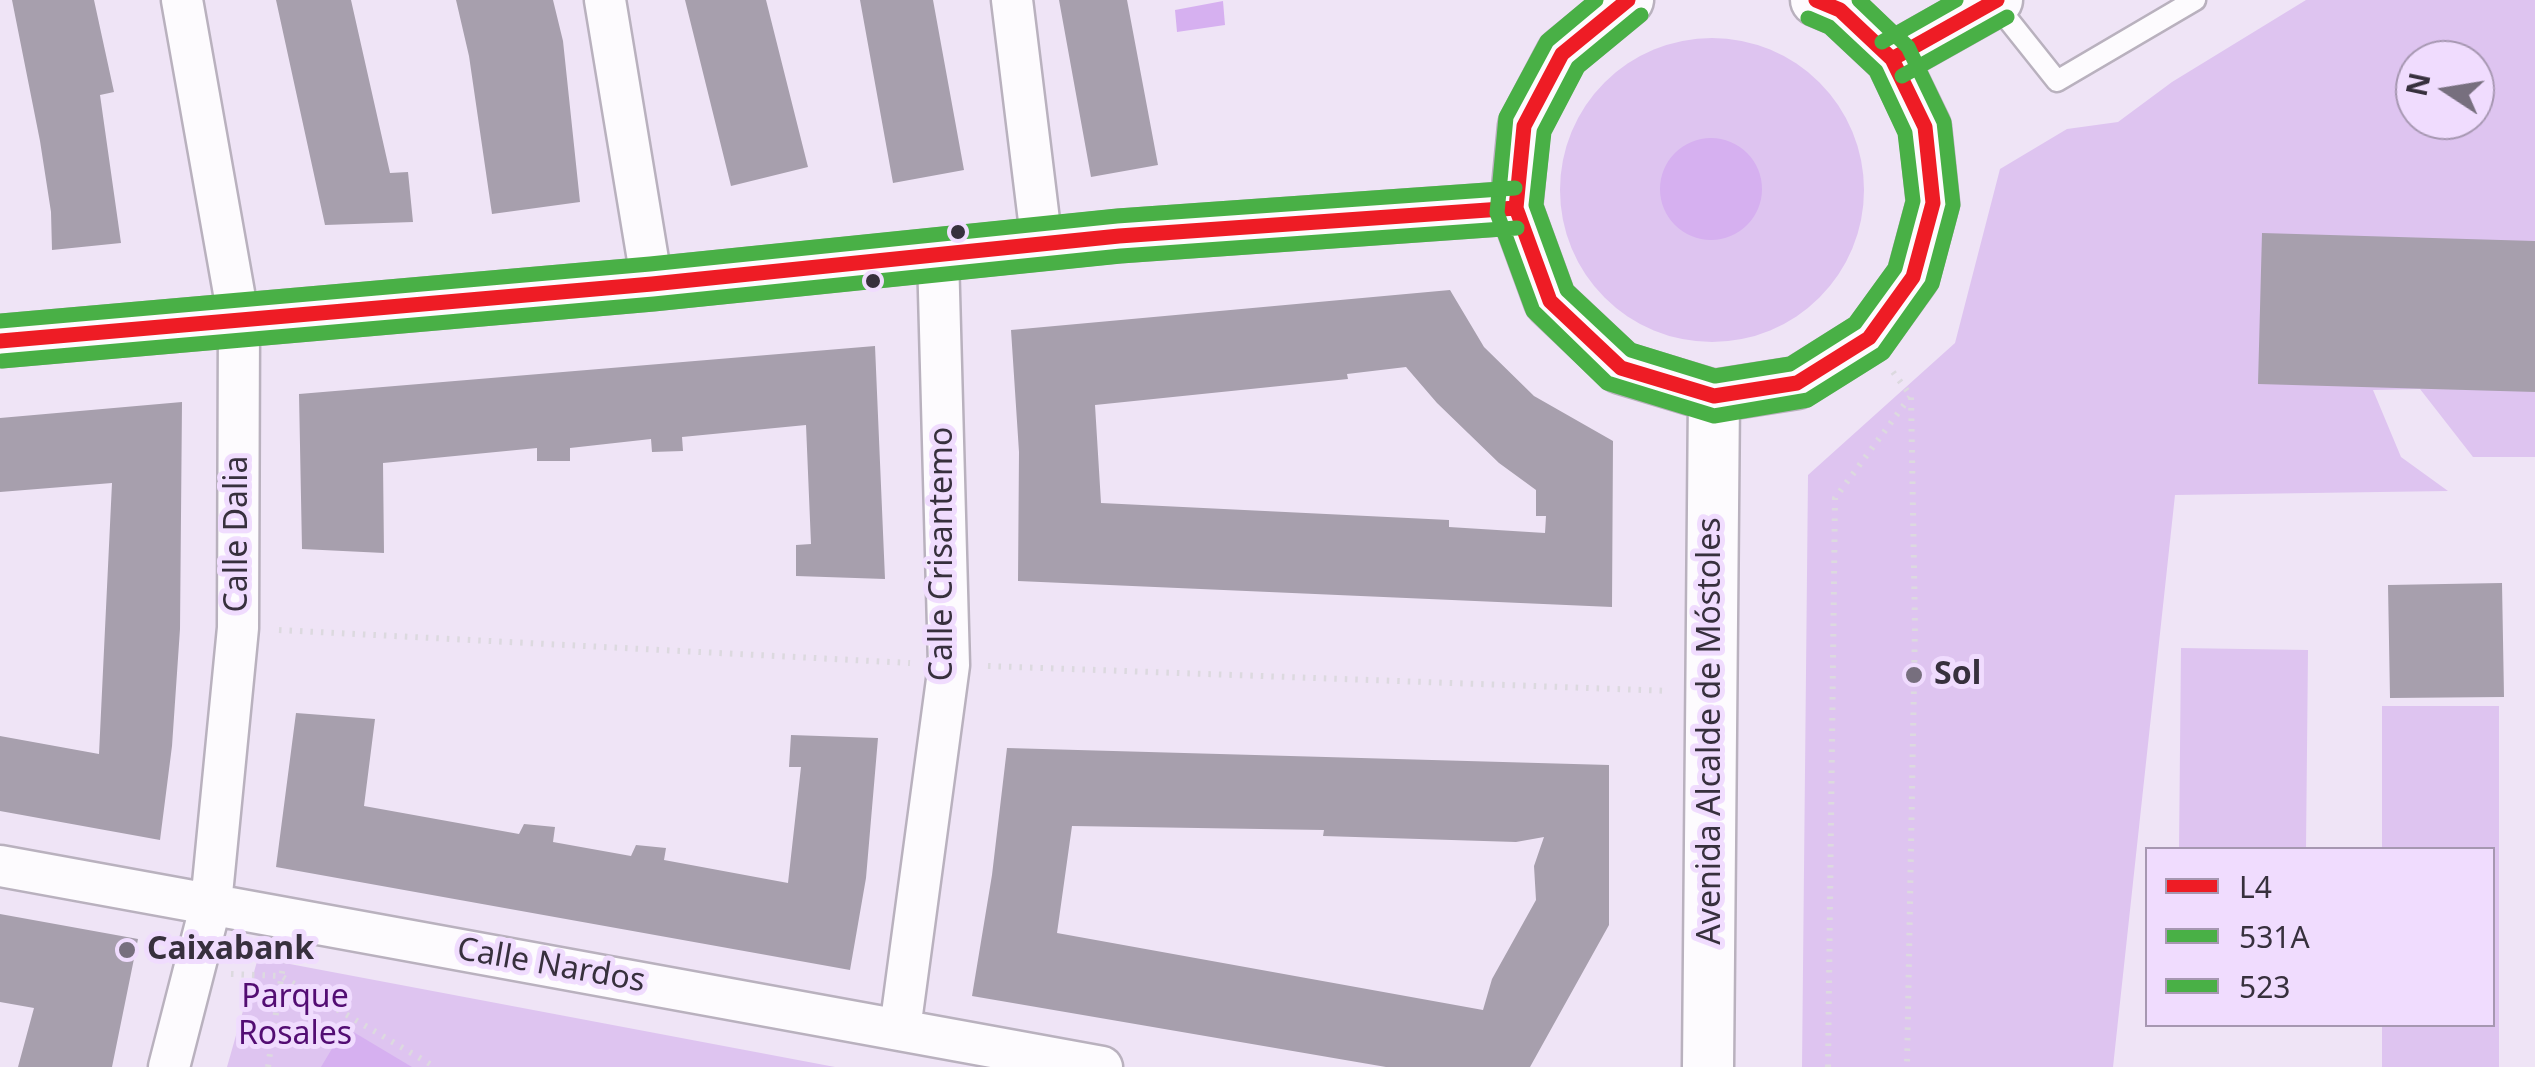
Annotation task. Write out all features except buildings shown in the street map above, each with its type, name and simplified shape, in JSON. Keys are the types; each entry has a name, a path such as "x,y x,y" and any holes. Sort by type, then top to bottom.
{"street":[{"name":"Calle Dalia","path":"169,1067 211,904 238,628 239,321 182,0"},
{"path":"605,0 652,284"},
{"path":"1012,0 1042,244"},
{"path":"1628,0 1562,54 1554,68 1524,126 1516,208 1550,301 1620,368 1714,396 1797,383 1868,338 1914,277 1934,203 1926,127 1892,59 1840,10 1816,0"},
{"path":"1892,59 1996,1"},
{"path":"0,341 652,284 1119,236 1516,208"},
{"name":"Calle Crisantemo","path":"900,1029 948,665 938,256"},
{"name":"Avenida Alcalde de Móstoles","path":"1708,1067 1714,396"},
{"name":"Calle Nardos","path":"0,866 1102,1067"}],"lane":[{"path":"1996,1 2057,81 2195,0"}],"path":[{"path":"1868,338 1911,396 1915,626 1906,1067"},
{"path":"1828,1067 1835,498 1911,396"},
{"path":"194,972 281,976 435,1067"},
{"path":"268,1067 281,976"}],"green space":[{"path":"2306,0 2535,0 2535,457 2473,457 2420,389 2373,390 2401,457 2448,491 2175,495 2113,1067 1802,1067 1808,475 1955,343 2000,169 2067,129 2118,122 2172,82"},
{"path":"1712,38 1770,49 1797,63 1820,82 1839,105 1853,132 1864,190 1853,248 1839,275 1820,298 1797,317 1770,331 1712,342 1654,331 1627,317 1604,298 1585,275 1571,248 1560,190 1571,132 1585,105 1604,82 1627,63 1654,49"},
{"path":"2181,648 2308,650 2306,847 2179,847"},
{"path":"2382,706 2499,706 2499,1067 2382,1067 2382,1027 2495,1027 2495,847 2382,847"},
{"name":"Parque Rosales","path":"258,958 835,1067 227,1067"}],"shaded area":[{"path":"1223,1 1225,25 1177,32 1175,10"},
{"path":"1711,138 1731,142 1747,153 1758,169 1762,189 1758,209 1747,225 1731,236 1711,240 1691,236 1675,225 1664,209 1660,189 1664,169 1675,153 1691,142"},
{"path":"345,1027 412,1067 321,1067"}],"transit line":[{"name":"531A","path":"1596,0 1547,41 1506,117 1497,213 1533,311 1607,383 1714,416 1808,400 1883,353 1932,284 1953,205 1944,122 1908,47 1859,0"},
{"name":"L4","path":"1628,0 1562,54 1524,126 1516,208 1550,301 1621,368 1714,396 1797,383 1869,338 1913,277 1933,203 1925,127 1892,59 1840,10 1816,0"},
{"name":"523","path":"1882,42 1956,0"},
{"name":"L4","path":"1892,59 1997,0"},
{"name":"523","path":"1641,15 1578,67 1544,132 1536,205 1567,290 1631,350 1715,376 1790,364 1855,323 1895,268 1913,201 1905,133 1876,71 1829,27 1808,18"},
{"name":"531A","path":"1902,76 2007,17"},
{"name":"523","path":"0,321 650,264 1117,216 1515,188"},
{"name":"L4","path":"0,341 652,284 1119,236 1516,208"},
{"name":"531A","path":"2,361 654,304 1121,256 1517,228"}],"place":[{"name":"Sol","path":"1914,675"},
{"name":"Caixabank","path":"127,950"}]}
